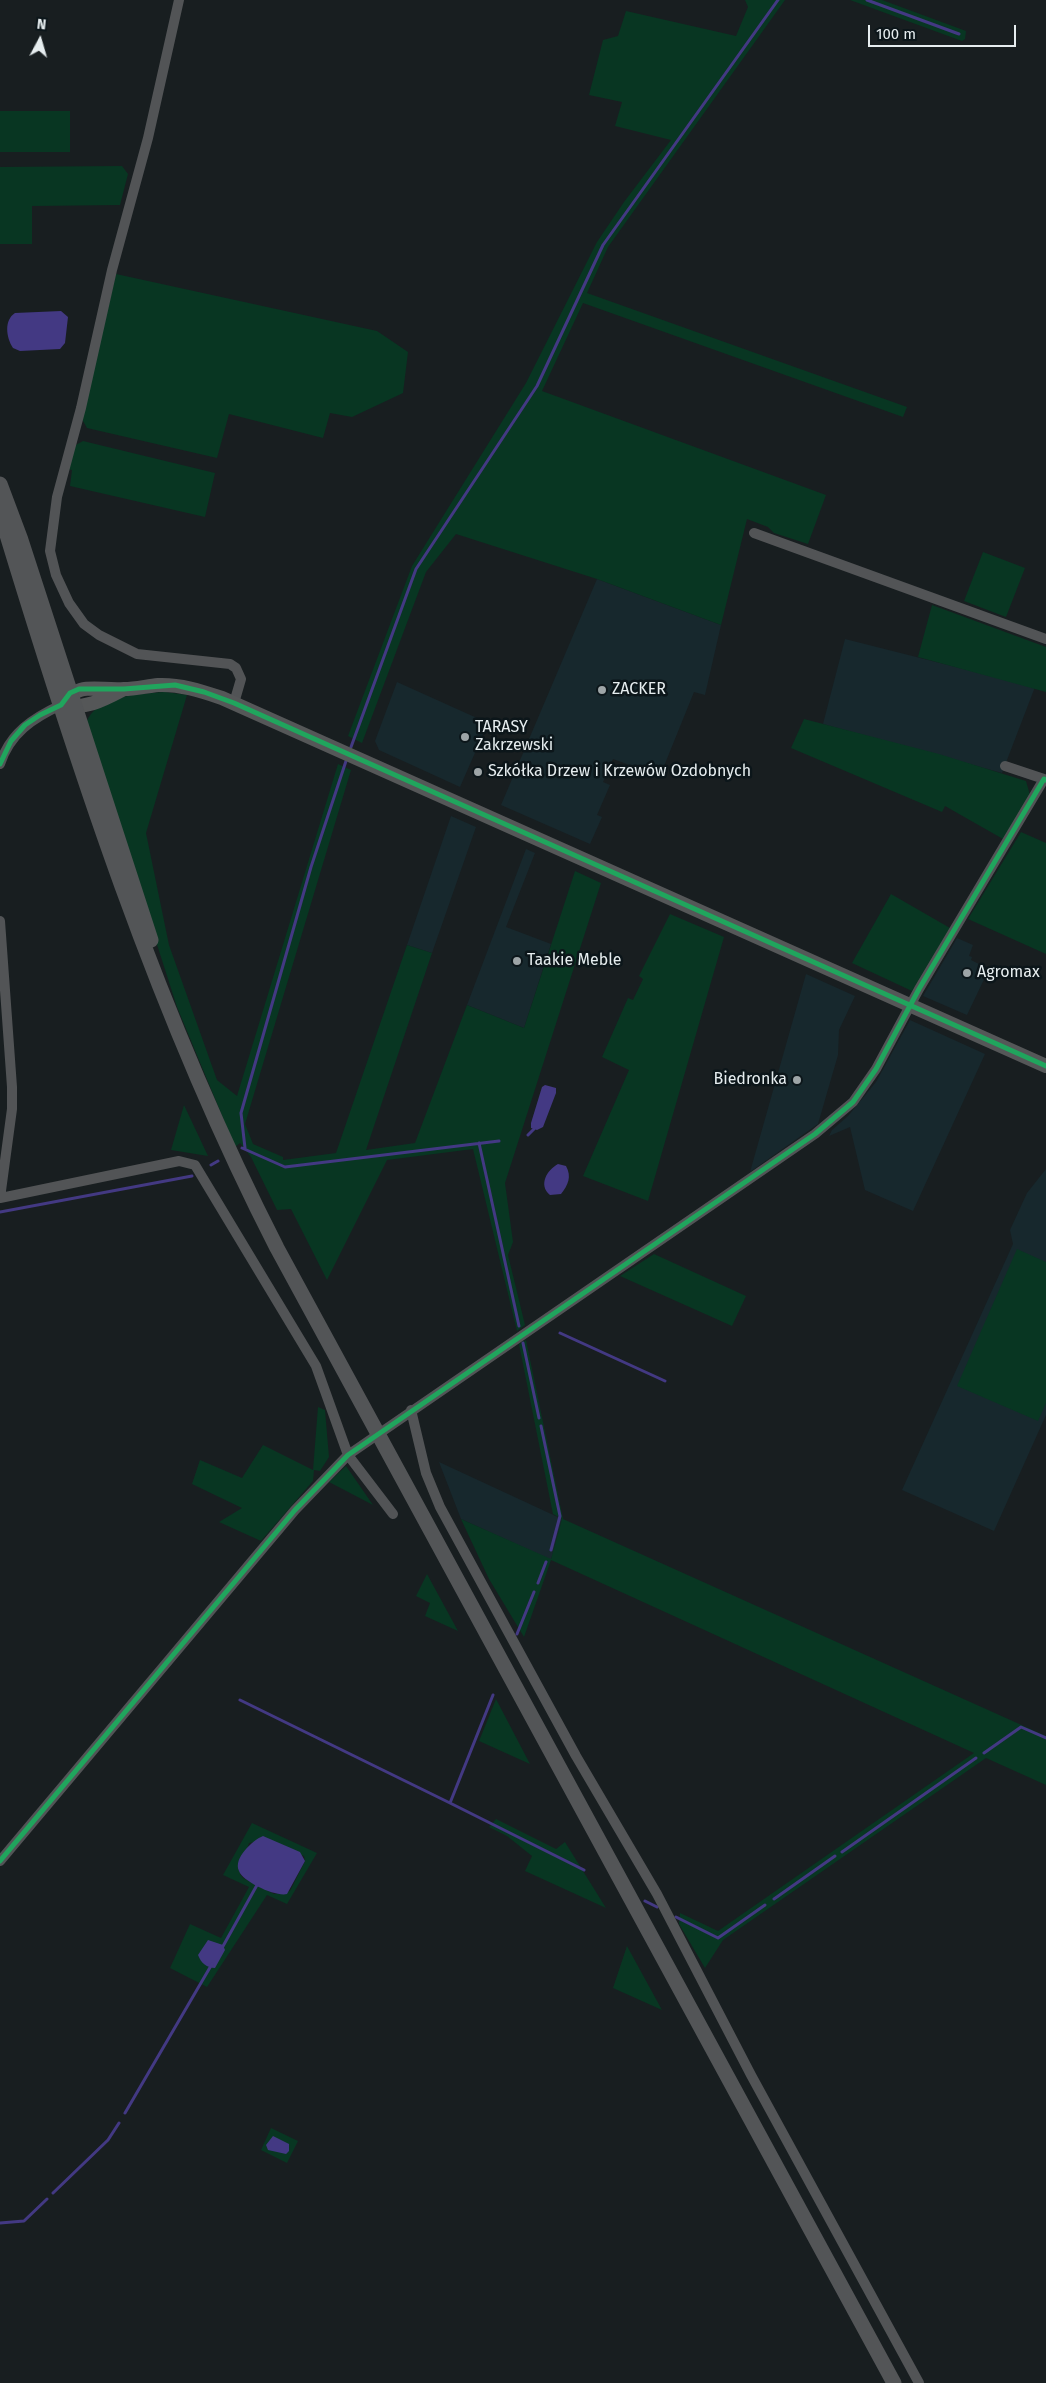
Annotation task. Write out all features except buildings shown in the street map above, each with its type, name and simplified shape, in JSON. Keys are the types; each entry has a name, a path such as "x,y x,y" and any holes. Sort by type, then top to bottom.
{"main road":[{"path":"0,484 21,540 122,888 220,1133 255,1205 894,2383"},
{"path":"0,512 69,702"}],"street":[{"path":"178,0 148,138 112,270 82,408 56,497 50,551 56,575 69,603 84,624 109,641 137,654 230,664 240,674 241,679 234,703"},
{"path":"754,533 1046,639"},
{"path":"0,764 11,741 25,725 40,715 69,702 97,703 124,689 175,686 204,692 234,703 1046,1066"},
{"path":"0,1861 295,1510 348,1455 834,1120 860,1093 1045,780 1005,766"},
{"path":"0,921 12,1087 12,1109 0,1198 179,1161 195,1166 316,1366 348,1455 393,1514"},
{"path":"411,1410 426,1473 440,1506 576,1756 657,1894 751,2075 919,2383"}],"shaded area":[{"path":"61,311 68,317 65,343 60,349 20,351 13,348 7,329 11,316 15,313"},
{"path":"597,579 721,625 705,695 694,692 660,776 613,759 603,782 610,785 597,815 602,817 590,844 501,805"},
{"path":"845,639 1035,687 1002,773 823,724"},
{"path":"397,682 488,723 460,787 379,750 375,741"},
{"path":"451,816 476,827 432,953 407,945"},
{"path":"526,849 535,853 506,927 551,944 524,1028 467,1005"},
{"path":"957,938 973,945 969,956 972,957 971,960 989,969 967,1015 923,996"},
{"path":"806,974 855,996 839,1030 838,1055 818,1124 750,1172"},
{"path":"910,1020 985,1054 913,1211 865,1190 850,1127 829,1136 832,1130 848,1116 876,1082"},
{"path":"545,1085 556,1088 556,1093 543,1127 537,1130 531,1128 531,1123 542,1087"},
{"path":"558,1164 566,1166 569,1174 568,1181 561,1194 550,1195 546,1191 545,1178 550,1170"},
{"path":"1046,1169 1046,1415 994,1531 902,1490 1013,1244 1010,1230 1027,1193"},
{"path":"439,1462 562,1519 551,1560 461,1519"},
{"path":"263,1836 300,1852 305,1861 287,1894 275,1893 260,1888 247,1880 239,1871 238,1866 241,1855 249,1845"},
{"path":"208,1940 223,1945 225,1950 215,1968 205,1965 198,1955"},
{"path":"273,2136 289,2144 289,2151 286,2154 268,2150 266,2145"}],"green space":[{"path":"745,0 785,0 608,247 587,293 907,407 903,417 583,303 542,391 826,495 808,544 774,533 768,527 747,519 721,625 597,579 456,534 426,572 362,743 348,736 412,566 526,383 597,242 624,202 671,140 615,126 622,102 589,95 603,40 618,36 626,11 736,36 748,7"},
{"path":"850,0 882,0 966,31 965,39 962,41"},
{"path":"0,111 70,111 70,152 0,152"},
{"path":"122,166 128,174 120,205 32,206 32,244 0,244 0,167"},
{"path":"116,274 377,331 408,352 403,393 352,417 330,413 323,438 229,414 217,458 87,428 82,419"},
{"path":"83,441 215,473 205,517 70,486 72,470 67,469 74,446"},
{"path":"983,552 1025,568 1006,617 964,601"},
{"path":"932,605 1046,647 1046,692 918,657"},
{"path":"165,692 187,695 146,833 169,945 217,1080 237,1096 338,764 351,770 245,1124 253,1144 283,1157 283,1160 336,1153 407,945 432,953 366,1150 415,1143 467,1005 524,1028 575,871 601,883 505,1183 513,1242 508,1255 525,1325 517,1331 473,1149 387,1160 327,1280 291,1209 277,1210 251,1157 240,1143 235,1147 177,1007 86,723 91,714 109,701 132,695"},
{"path":"804,719 939,754 1026,781 1030,795 1003,839 945,806 942,812 791,748"},
{"path":"1021,832 1046,843 1046,954 968,919"},
{"path":"891,894 950,928 912,991 852,963"},
{"path":"670,914 724,937 648,1201 583,1176 629,1070 602,1057 628,998 633,1000 643,979 639,976"},
{"path":"184,1105 208,1156 171,1150"},
{"path":"1017,1249 1046,1262 1046,1403 1038,1421 957,1386"},
{"path":"654,1254 746,1296 732,1326 620,1276"},
{"path":"526,1340 563,1519 1046,1736 1046,1785 986,1758 723,1940 705,1968 679,1924 680,1913 718,1931 974,1753 551,1560 524,1637 489,1579 461,1519 551,1559 562,1519 553,1514 519,1344"},
{"path":"318,1407 325,1410 329,1457 320,1471 314,1470 313,1481 261,1541 219,1522 242,1508 192,1484 200,1460 242,1478 263,1445 313,1470"},
{"path":"346,1466 373,1505 329,1482"},
{"path":"427,1574 458,1631 425,1616 430,1603 416,1596"},
{"path":"496,1699 530,1764 479,1741"},
{"path":"496,1819 556,1849 565,1842 606,1908 525,1871 532,1856 507,1836 489,1827"},
{"path":"252,1823 317,1853 287,1904 267,1895 207,1987 170,1968 190,1924 221,1938 249,1887 223,1875","holes":["256,1842 304,1856 305,1861 290,1891 274,1894 243,1878 240,1874 249,1843"]},
{"path":"627,1946 662,2010 613,1988"},
{"path":"271,2128 298,2141 287,2163 261,2150"}],"waterway":[{"path":"351,747 416,569 537,386 603,245 778,0"},
{"path":"867,0 959,34"},
{"path":"245,1148 241,1113 311,867 346,761"},
{"path":"528,1135 534,1129"},
{"path":"242,1148 285,1167 499,1141"},
{"path":"479,1143 519,1326"},
{"path":"211,1165 218,1161"},
{"path":"0,1212 192,1176"},
{"path":"560,1333 665,1381"},
{"path":"523,1343 539,1418"},
{"path":"541,1426 560,1516 551,1550"},
{"path":"538,1583 546,1562"},
{"path":"517,1634 534,1592"},
{"path":"493,1695 450,1803 584,1870"},
{"path":"240,1700 450,1803"},
{"path":"984,1753 1021,1727 1046,1738"},
{"path":"842,1852 976,1758"},
{"path":"774,1899 835,1856"},
{"path":"222,1948 257,1885"},
{"path":"645,1901 657,1907"},
{"path":"676,1917 718,1938 765,1905"},
{"path":"125,2113 212,1964"},
{"path":"53,2193 108,2140 119,2123"},
{"path":"0,2223 24,2221 47,2199"}],"cycle path":[{"path":"0,764 11,741 25,725 61,705 70,693 79,689 124,689 175,685 204,692 234,703 1046,1066"},
{"path":"0,1861 295,1510 348,1455 815,1134 853,1102 876,1069 919,989 1044,779 1046,780"}],"place":[{"name":"ZACKER","path":"602,690"},
{"name":"TARASY Zakrzewski","path":"465,737"},
{"name":"Szkółka Drzew i Krzewów Ozdobnych","path":"478,772"},
{"name":"Taakie Meble","path":"517,961"},
{"name":"Agromax","path":"967,973"},
{"name":"Biedronka","path":"797,1080"}]}
